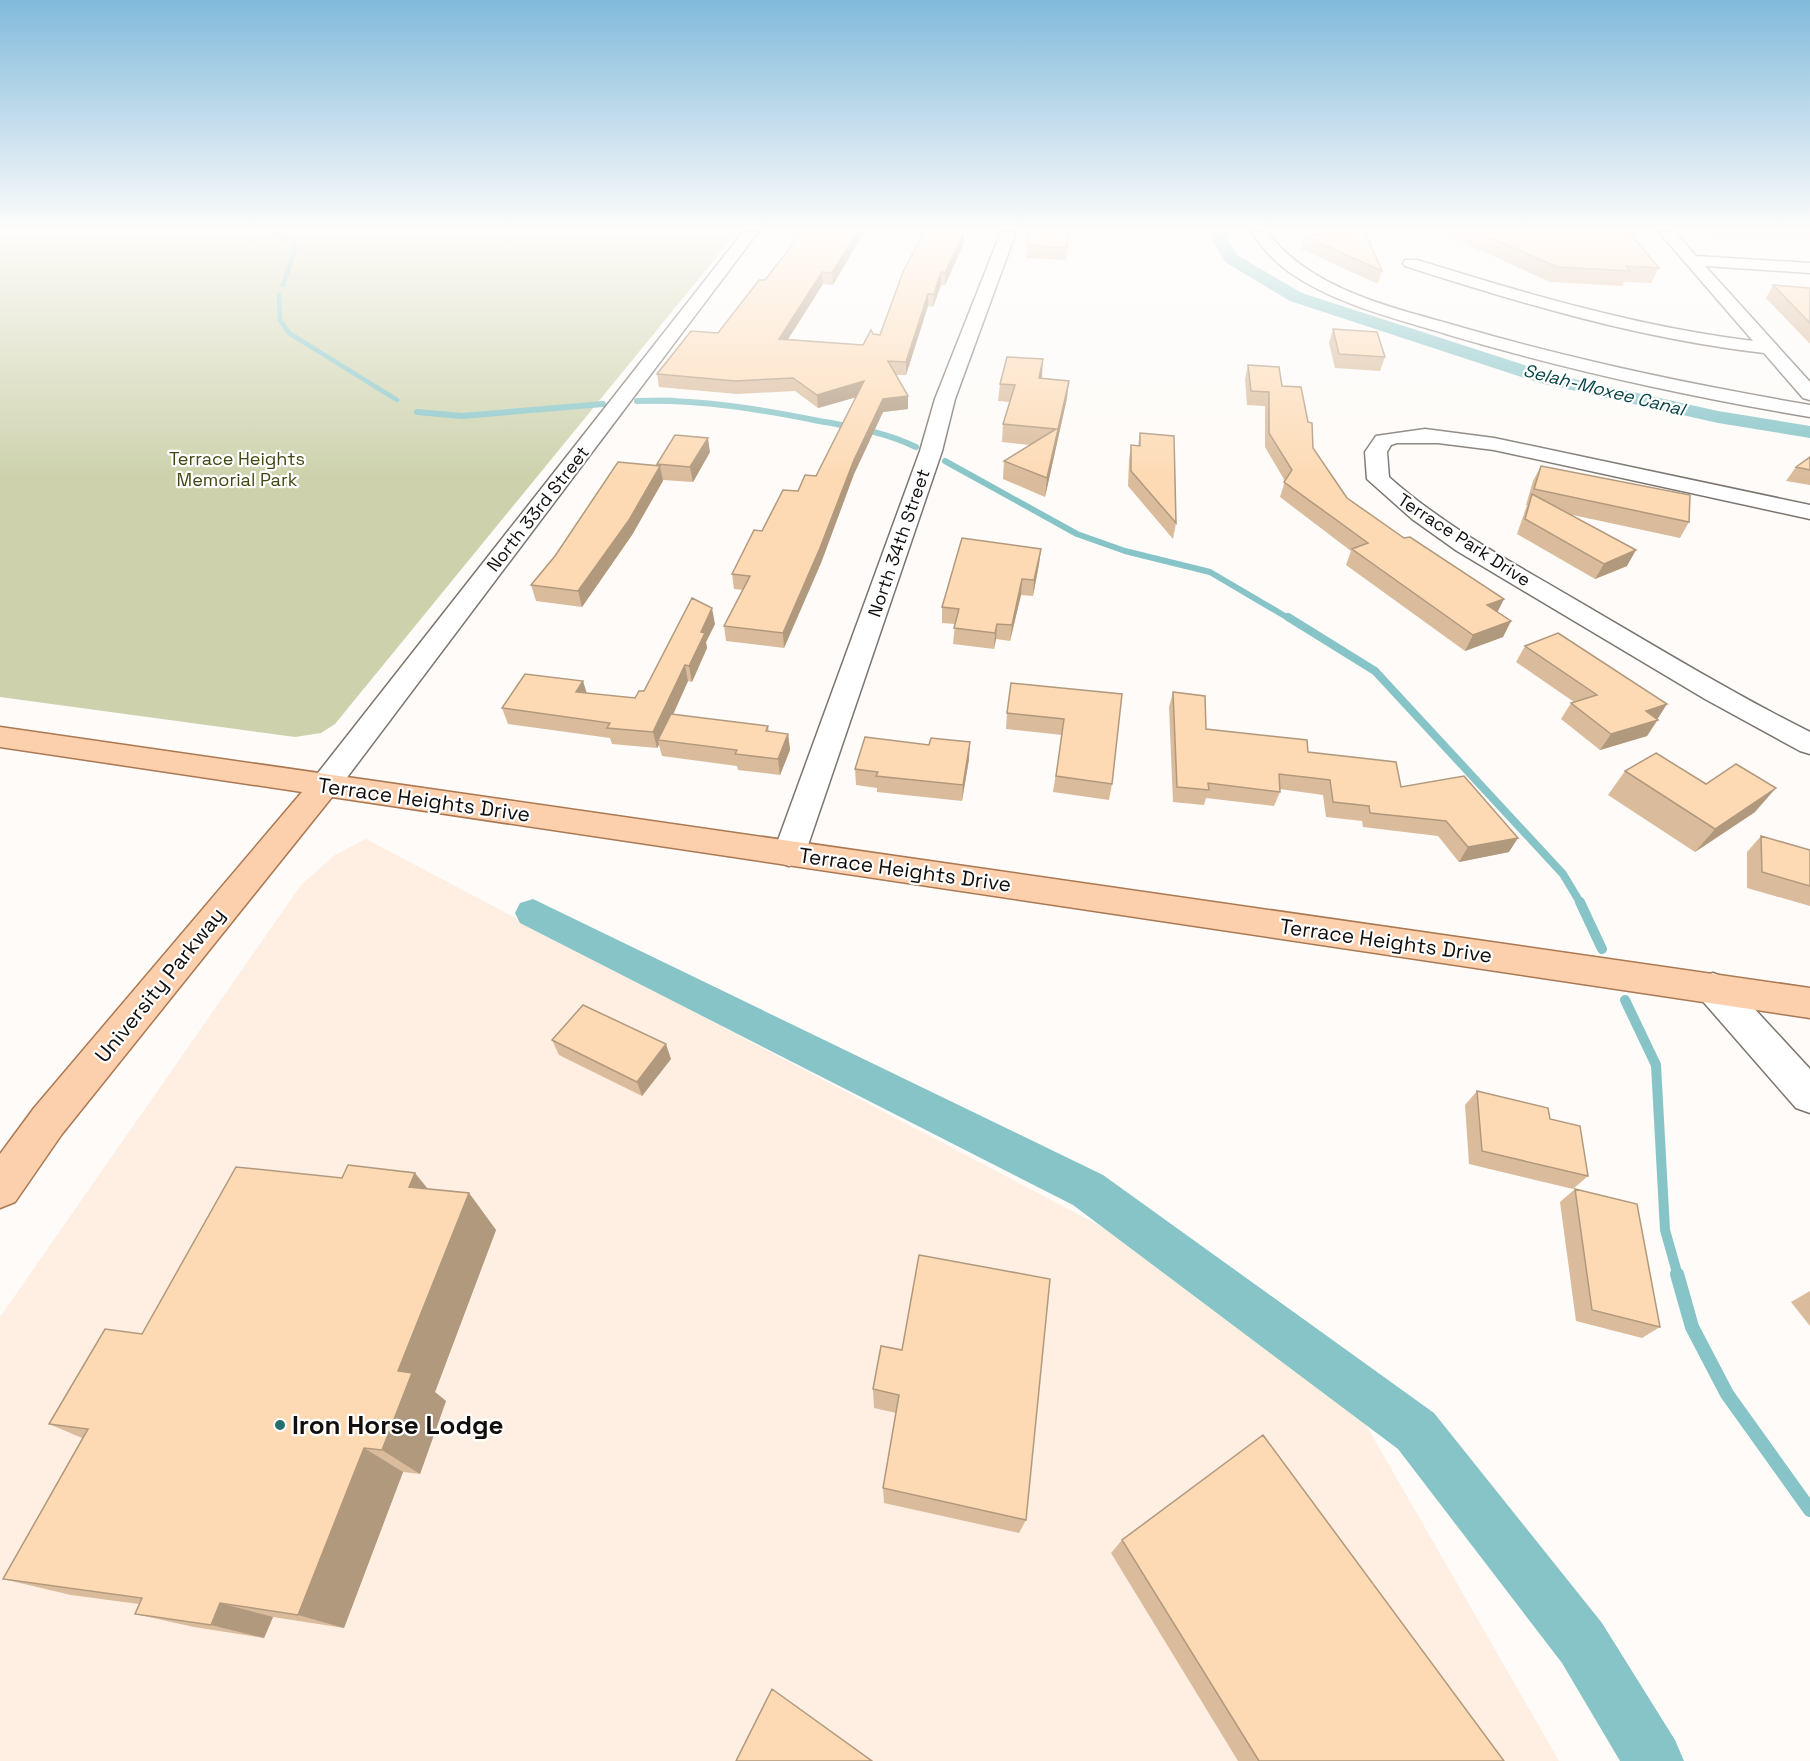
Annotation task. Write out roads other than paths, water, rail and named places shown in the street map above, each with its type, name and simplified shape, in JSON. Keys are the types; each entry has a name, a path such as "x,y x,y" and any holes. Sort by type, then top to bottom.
{"main road":[{"name":"Terrace Heights Drive","path":"0,737 1810,1003"},
{"name":"University Parkway","path":"0,1188 48,1121 325,785"}],"street":[{"name":"North 33rd Street","path":"325,785 688,314"},
{"name":"North 34th Street","path":"789,854 931,451 945,399 977,314"},
{"path":"1404,314 1601,372 1810,411"},
{"path":"1584,314 1723,344 1768,348"},
{"path":"1738,314 1810,394"},
{"name":"Terrace Park Drive","path":"1810,512 1505,447 1418,433 1383,440 1376,452 1378,479 1392,493 1466,545 1750,714 1810,744"},
{"path":"1713,988 1810,1096"}],"waterway":[{"path":"280,314 280,320 289,333 397,400"},
{"name":"Selah-Moxee Canal","path":"1349,314 1547,379 1718,417 1810,432"},
{"path":"655,400 674,400"},
{"path":"637,401 706,403 774,413 844,425 893,437 916,447"},
{"path":"417,412 462,416 603,404"},
{"path":"945,461 1077,534 1125,551 1210,572 1290,619"},
{"path":"1288,617 1375,671 1563,874 1581,904"},
{"path":"1581,904 1602,949"},
{"path":"533,913 1088,1190 1416,1431 1582,1643 1654,1761"},
{"path":"1625,1000 1656,1065 1665,1230 1678,1276"},
{"path":"1677,1274 1692,1327 1727,1394 1810,1510"}],"place":[{"name":"Iron Horse Lodge","path":"280,1425"}],"park label":[{"name":"Terrace Heights Memorial Park","path":"237,469"}]}
